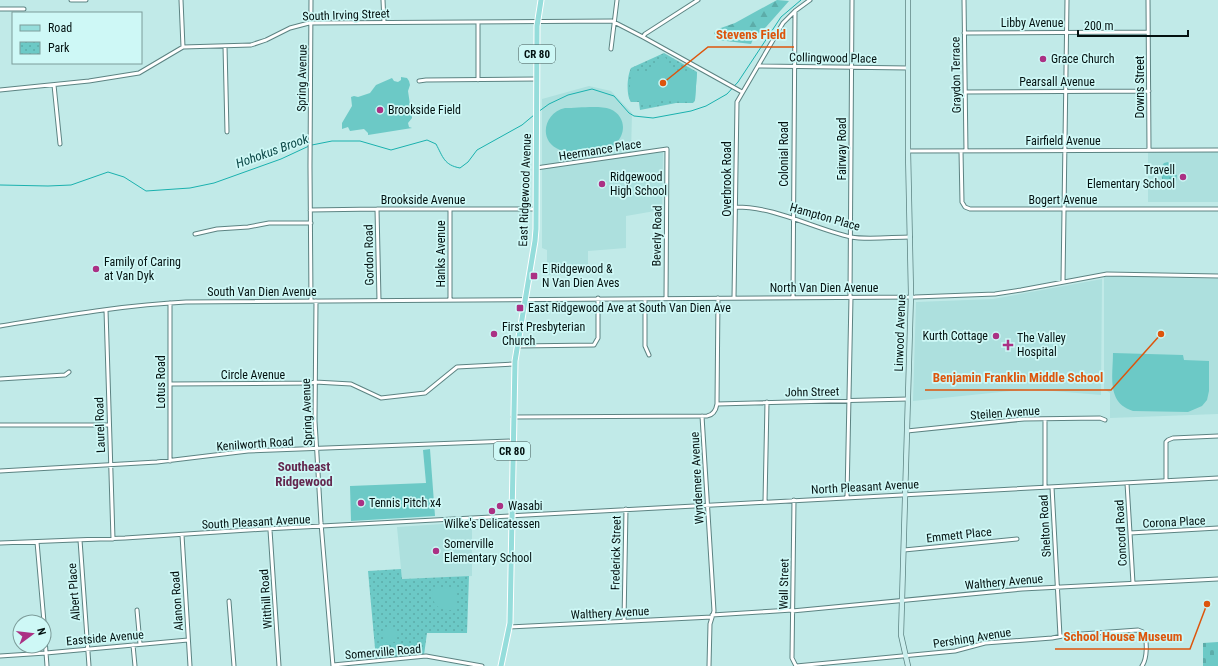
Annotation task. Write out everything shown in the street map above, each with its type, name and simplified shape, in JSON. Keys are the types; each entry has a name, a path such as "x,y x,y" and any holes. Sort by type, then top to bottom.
{"main road":[{"name":"East Ridgewood Avenue","path":"501,666 509,627 512,516 512,441 515,364 536,241 537,79 538,21 540,0"},
{"name":"Linwood Avenue","path":"908,0 908,151 911,297 901,634 908,666"}],"street":[{"path":"71,0 86,0"},
{"path":"181,0 183,48"},
{"name":"Spring Avenue","path":"311,0 311,301"},
{"path":"383,0 384,22"},
{"path":"611,50 617,0"},
{"path":"643,37 645,34 698,0"},
{"name":"Overbrook Road","path":"734,298 736,106 738,99 783,23 795,11 810,0"},
{"name":"Fairway Road","path":"847,497 852,0"},
{"name":"Graydon Terrace","path":"964,0 966,150"},
{"path":"1063,281 1066,0"},
{"name":"Downs Street","path":"1148,0 1149,150"},
{"path":"0,9 24,9"},
{"name":"Colonial Road","path":"792,298 795,11"},
{"path":"614,21 742,92"},
{"name":"South Irving Street","path":"0,90 89,81 139,73 183,48 244,46 256,44 290,28 311,23 614,21"},
{"path":"478,22 478,80"},
{"name":"Libby Avenue","path":"964,33 1148,32"},
{"path":"225,46 226,132"},
{"name":"Collingwood Place","path":"758,66 908,68"},
{"path":"419,82 426,80 537,79"},
{"path":"54,85 60,144"},
{"name":"Pearsall Avenue","path":"965,92 1149,91"},
{"name":"Heermance Place","path":"536,168 602,160 627,154 667,149"},
{"name":"Beverly Road","path":"666,299 667,149"},
{"name":"Bogert Avenue","path":"961,150 962,202 967,208 1218,209"},
{"name":"Fairfield Avenue","path":"908,151 1218,150"},
{"name":"Hampton Place","path":"736,207 762,209 850,236 910,237"},
{"name":"Gordon Road","path":"377,209 378,300"},
{"name":"Hanks Avenue","path":"450,209 450,300"},
{"name":"Brookside Avenue","path":"310,210 536,209"},
{"path":"195,234 217,230 248,228 269,223 311,223"},
{"name":"North Van Dien Avenue","path":"525,299 911,297 995,294 1106,274 1218,276"},
{"path":"518,346 594,345 598,338 598,298"},
{"path":"717,404 718,298"},
{"name":"South Van Dien Avenue","path":"0,326 106,310 170,303 525,299"},
{"path":"645,299 645,346 649,355"},
{"name":"Spring Avenue","path":"316,301 315,421 333,666"},
{"name":"Lotus Road","path":"170,303 170,461"},
{"name":"Laurel Road","path":"106,310 113,539"},
{"name":"Circle Avenue","path":"170,384 315,382 351,384 381,398 425,393 457,367 515,364"},
{"path":"0,379 65,375 69,372"},
{"name":"John Street","path":"717,404 908,399"},
{"path":"765,502 767,402"},
{"name":"Wyndemere Avenue","path":"709,666 710,624 714,611 702,416 713,414 717,404"},
{"path":"513,417 702,416"},
{"name":"Steilen Avenue","path":"907,431 1024,420 1100,418 1105,420"},
{"name":"Shelton Road","path":"1045,419 1045,487"},
{"path":"0,425 109,425"},
{"path":"1166,480 1166,442 1169,439 1218,436"},
{"name":"Kenilworth Road","path":"0,471 170,461 248,451 512,441"},
{"name":"North Pleasant Avenue","path":"512,516 1218,478"},
{"name":"Concord Road","path":"1127,483 1133,583"},
{"name":"Shelton Road","path":"1052,487 1060,636"},
{"name":"Wall Street","path":"794,500 792,658 796,666"},
{"name":"Frederick Street","path":"624,621 626,510"},
{"name":"South Pleasant Avenue","path":"0,543 113,539 512,516"},
{"name":"Corona Place","path":"1130,533 1218,528"},
{"name":"Witthill Road","path":"270,530 279,666"},
{"name":"Alanon Road","path":"182,535 190,666"},
{"name":"Emmett Place","path":"904,550 1017,539"},
{"name":"Albert Place","path":"80,540 89,666"},
{"path":"37,542 43,614"},
{"name":"Walthery Avenue","path":"509,627 712,616 902,601 1022,589 1218,579"},
{"path":"229,601 234,666"},
{"path":"137,610 140,644"},
{"name":"Pershing Avenue","path":"796,666 955,651 985,643 1138,630 1143,632 1146,638 1145,661 1142,666"},
{"name":"Eastside Avenue","path":"52,652 188,640"},
{"path":"133,645 134,666"},
{"name":"Eastside Avenue","path":"0,656 31,654"},
{"path":"46,654 47,666"},
{"name":"Somerville Road","path":"333,666 426,656 482,666"}],"shaded area":[{"name":"Ridgewood High School","path":"589,86 611,91 632,113 631,153 663,152 662,211 626,216 626,248 588,251 588,270 566,270 566,275 547,275 547,250 542,248 542,99"},
{"name":"Travell Elementary School","path":"1148,152 1218,152 1218,202 1148,202"},
{"path":"1104,277 1218,279 1218,414 1110,418 1110,393 1104,389"},
{"name":"The Valley Hospital","path":"1102,279 1101,395 1029,389 913,401 916,302 993,299"},
{"name":"Somerville Elementary School","path":"472,522 472,576 402,579 397,527"}],"green space":[{"path":"777,0 789,1 766,27 754,37 751,44 718,40 714,33 718,29 735,23"},
{"path":"664,53 697,72 695,100 693,103 676,103 640,110 639,102 631,102 628,95 628,81 631,68"},
{"path":"664,57 676,70 675,72 697,72 694,102 659,101 644,107 642,104 643,101 632,101 629,98 631,71 653,71 653,69"},
{"name":"Brookside Field","path":"401,77 407,78 410,85 408,91 412,118 408,123 409,127 412,128 368,135 364,129 350,131 348,127 342,129 342,123 352,106 351,97 358,97 370,93 376,85 392,78 394,81 398,82 401,80"},
{"path":"595,107 610,109 617,114 623,126 619,140 607,149 579,152 560,150 553,146 548,141 546,135 548,121 558,111 565,108"},
{"path":"1168,162 1171,166 1172,173 1177,175 1176,181 1162,179 1161,167 1164,163"},
{"path":"1113,353 1183,355 1184,360 1209,361 1209,391 1207,400 1202,406 1188,412 1133,411 1124,407 1118,402 1113,387"},
{"path":"430,449 435,516 351,521 350,486 426,483 423,450"},
{"path":"401,569 402,579 469,576 467,633 427,633 424,655 376,659 368,571"},
{"path":"435,587 456,587 457,608 446,610 436,605 432,596 432,591"},
{"path":"389,628 396,631 397,635 395,642 384,643 382,631"},
{"path":"1218,642 1218,666 1203,666 1203,643"}],"waterway":[{"name":"Hohokus Brook","path":"538,112 549,104 568,95 592,89 614,96 629,113 634,116 653,118 691,111 706,106 727,94 738,82 781,17 801,0"},
{"name":"Hohokus Brook","path":"312,145 332,141 360,141 391,150 427,140 436,144 442,157 447,163 460,168 468,162 477,150 522,125 534,115"},
{"name":"Hohokus Brook","path":"0,185 71,185 108,172 124,177 146,191 190,188 214,183 281,159 309,146"}],"place":[{"name":"Grace Church","path":"1043,59"},
{"name":"Stevens Field","path":"663,83"},
{"name":"Brookside Field","path":"380,110"},
{"name":"Travell Elementary School","path":"1183,177"},
{"name":"Ridgewood High School","path":"602,184"},
{"name":"Family of Caring at Van Dyk","path":"96,269"},
{"name":"E Ridgewood & N Van Dien Aves","path":"534,276"},
{"name":"East Ridgewood Ave at South Van Dien Ave","path":"520,308"},
{"name":"First Presbyterian Church","path":"494,334"},
{"name":"Benjamin Franklin Middle School","path":"1161,334"},
{"name":"Kurth Cottage","path":"996,336"},
{"name":"The Valley Hospital","path":"1008,345"},
{"name":"Tennis Pitch x4","path":"361,503"},
{"name":"Wasabi","path":"500,506"},
{"name":"Wilke's Delicatessen","path":"492,511"},
{"name":"Somerville Elementary School","path":"436,551"},
{"name":"School House Museum","path":"1207,604"}],"district":[{"name":"Southeast Ridgewood","path":"304,474"}]}
